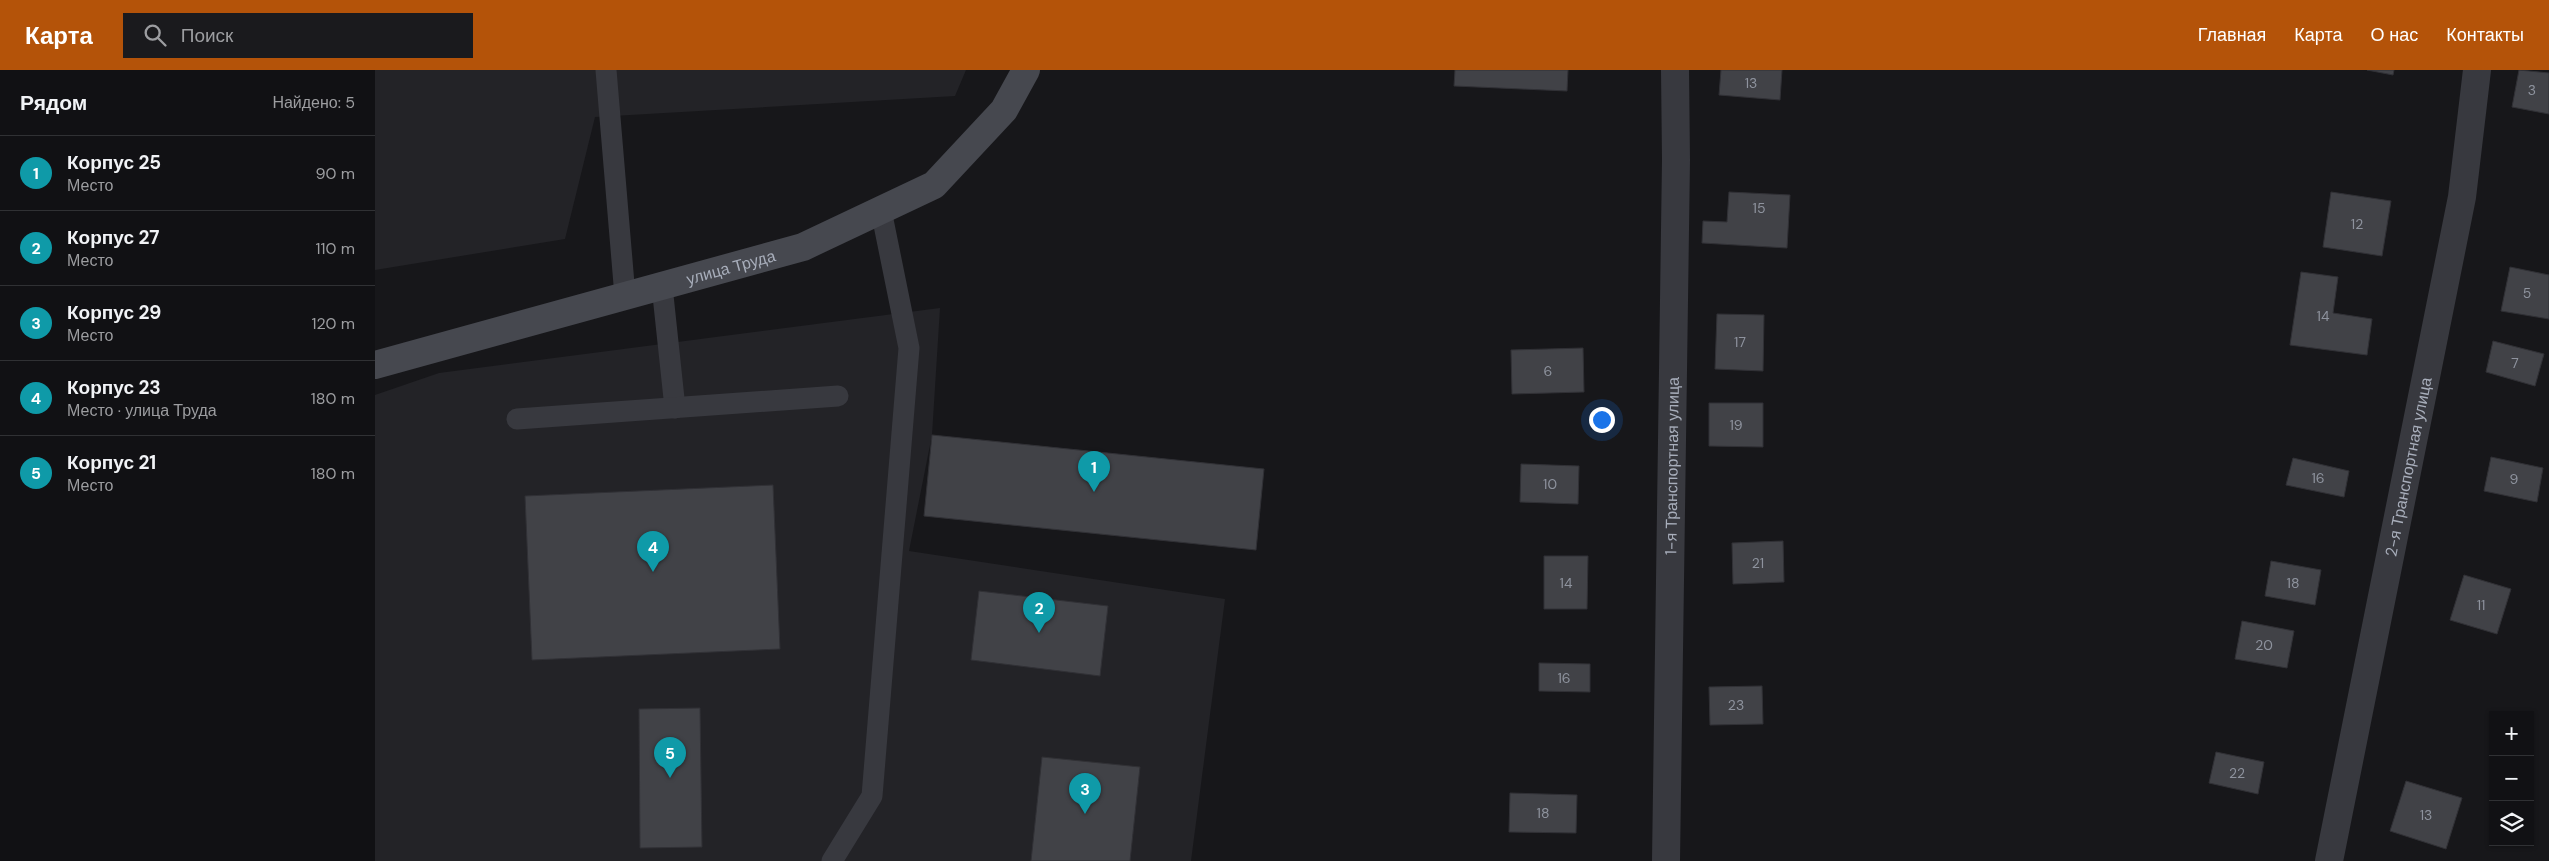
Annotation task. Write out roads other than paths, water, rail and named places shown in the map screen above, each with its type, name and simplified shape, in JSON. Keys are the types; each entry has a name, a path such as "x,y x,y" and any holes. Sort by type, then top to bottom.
{"street":[{"name":"улица Труда","path":"375,365 803,247 934,185 1004,110 1026,70"},
{"name":"1-я Транспортная улица","path":"1666,861 1676,160 1675,70"},
{"name":"2-я Транспортная улица","path":"2329,861 2462,197 2477,70"}],"lane":[{"path":"606,70 625,296"},
{"path":"832,861 872,796 909,348 881,210"},
{"path":"662,286 675,408"},
{"path":"517,419 838,396"}],"place":[{"name":"Корпус 25","path":"1094,492"},
{"name":"Корпус 23","path":"653,572"},
{"name":"Корпус 27","path":"1039,633"},
{"name":"Корпус 21","path":"670,778"},
{"name":"Корпус 29","path":"1085,814"}]}
